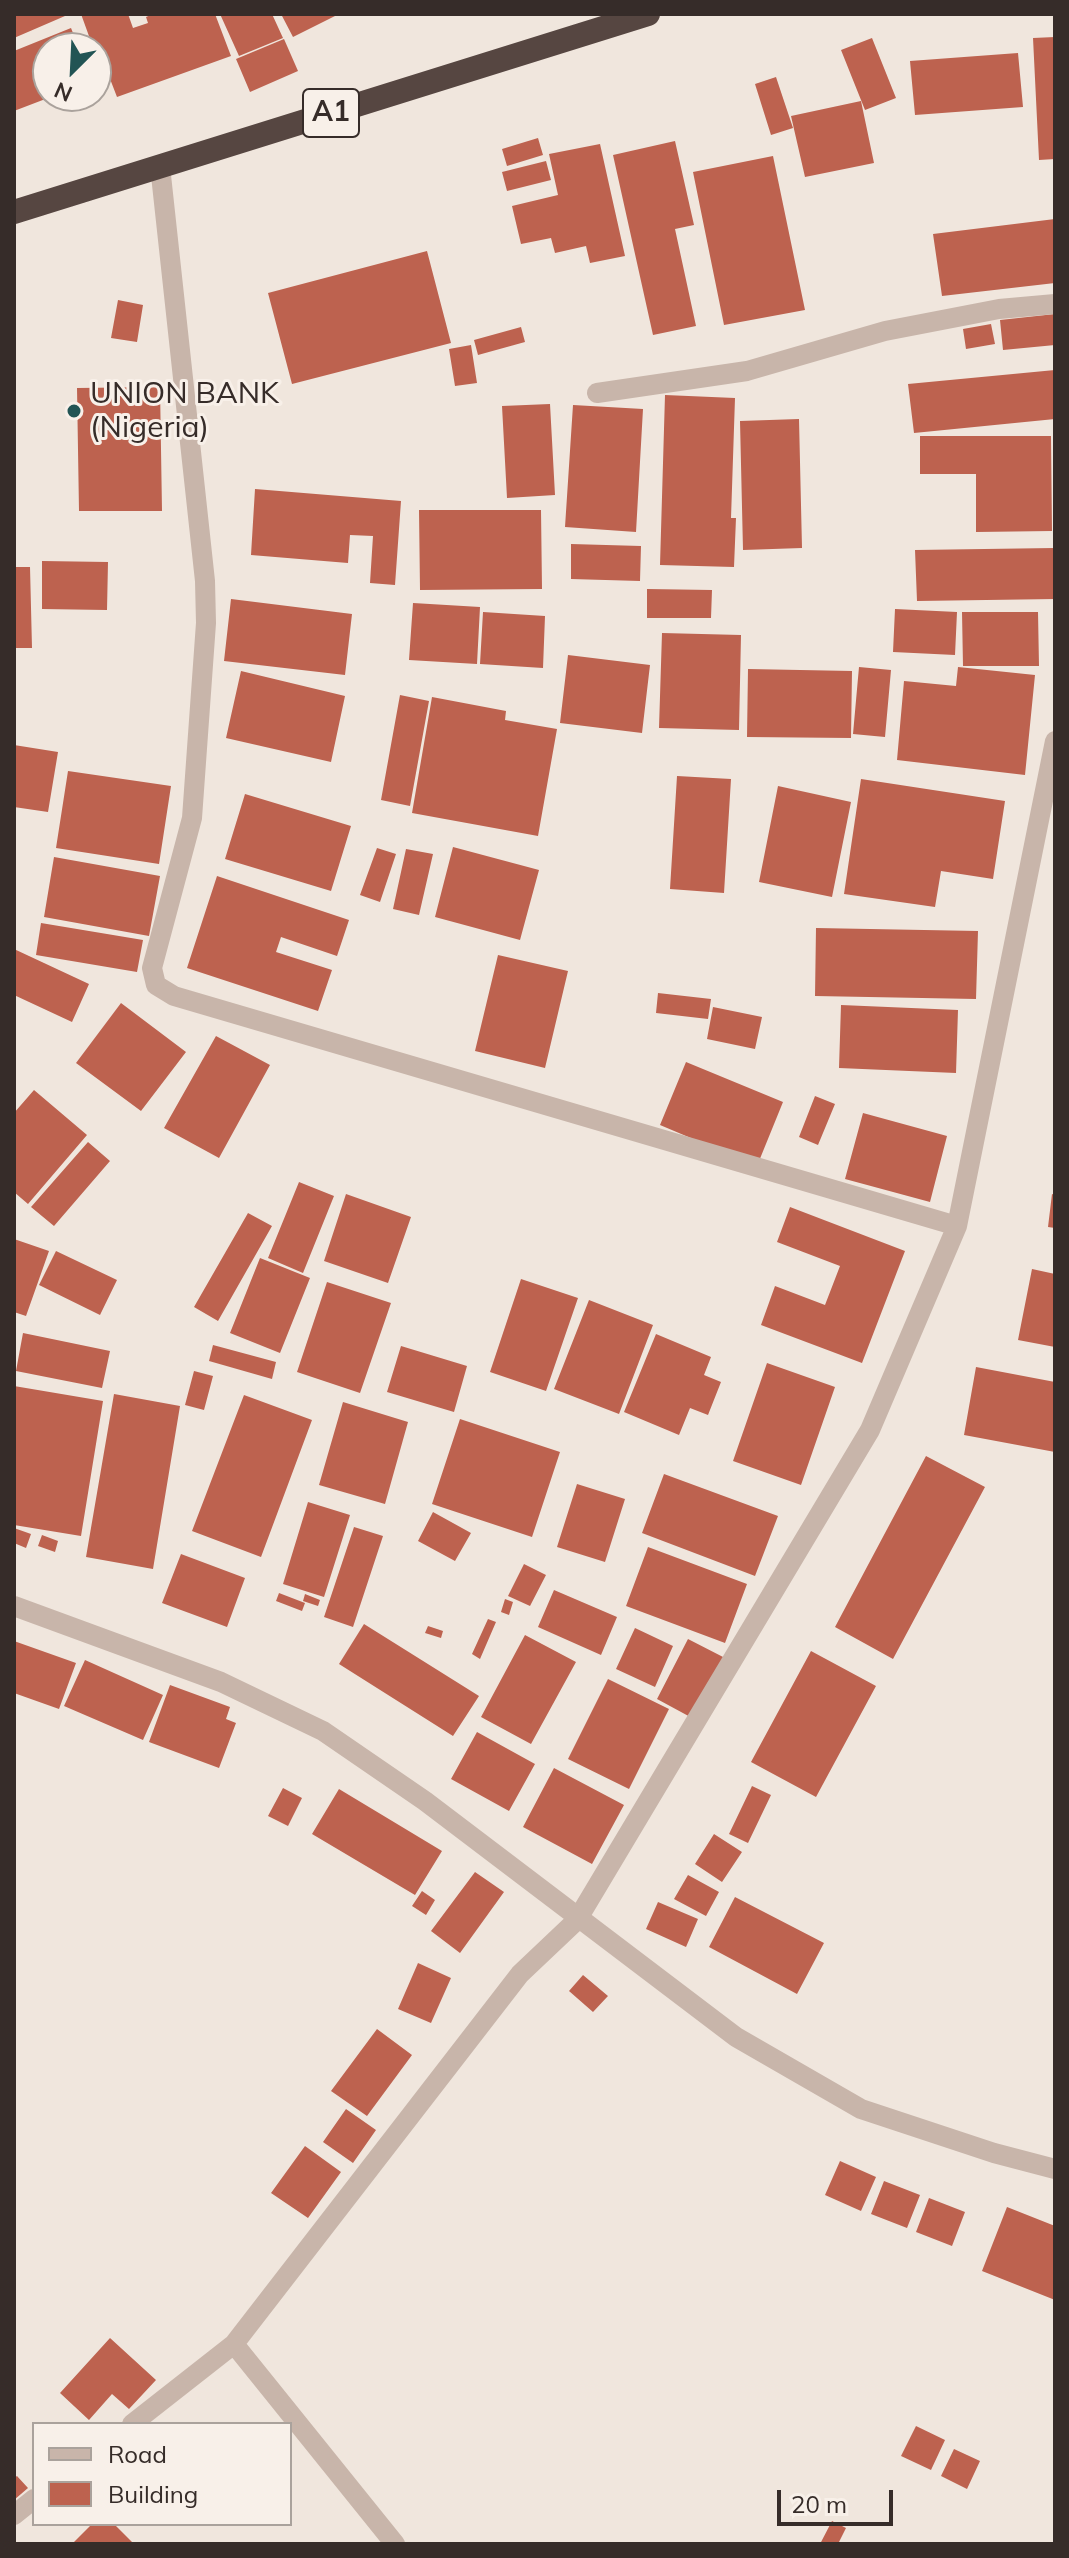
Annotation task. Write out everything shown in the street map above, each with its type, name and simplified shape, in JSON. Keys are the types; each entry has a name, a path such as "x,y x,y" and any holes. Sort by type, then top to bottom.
{"highway":[{"name":"A1","path":"14,212 648,14"}],"street":[{"path":"160,166 205,581 206,623 192,818 152,968 156,985 174,996 957,1226"},
{"path":"597,393 747,371 885,331 999,309 1055,304"},
{"path":"135,2422 234,2344 520,1974 577,1920 870,1430 957,1226 1055,741"},
{"path":"14,1606 221,1682 323,1731 425,1801 577,1920 736,2037 861,2109 994,2153 1055,2169"},
{"path":"234,2344 395,2544"},
{"path":"14,2515 32,2501"}],"building":[{"path":"14,14 64,14 65,16 14,38"},
{"path":"81,14 128,14 133,28 148,23 146,17 153,14 215,14 231,56 117,97 112,84 112,32 88,32"},
{"path":"220,14 272,14 283,38 239,56"},
{"path":"281,14 339,14 293,37"},
{"path":"1055,37 1055,159 1039,160 1033,38"},
{"path":"872,38 896,98 865,110 841,50"},
{"path":"284,39 298,71 250,92 236,59"},
{"path":"32,44 32,104 14,111 14,51"},
{"path":"1018,53 1023,107 915,115 910,61"},
{"path":"776,77 793,128 771,135 755,84"},
{"path":"861,101 874,163 805,177 791,116"},
{"path":"538,138 543,155 507,166 502,149"},
{"path":"675,141 694,225 675,229 696,326 653,335 613,155"},
{"path":"600,144 625,256 590,263 586,246 555,253 551,238 521,244 512,206 558,195 549,154"},
{"path":"773,156 805,310 724,325 693,172"},
{"path":"546,161 551,180 507,191 502,172"},
{"path":"1055,219 1055,283 942,296 933,234"},
{"path":"427,251 451,343 292,384 268,293"},
{"path":"118,300 143,305 137,342 111,338"},
{"path":"1055,314 1055,345 1003,350 1000,320"},
{"path":"991,324 995,344 966,349 963,329"},
{"path":"521,327 525,342 478,355 474,340"},
{"path":"471,345 477,383 455,386 449,349"},
{"path":"1055,370 1055,419 914,433 908,384"},
{"path":"160,387 162,511 79,511 77,388"},
{"path":"665,395 735,398 731,518 736,518 734,567 660,565"},
{"path":"550,404 555,495 507,498 502,406"},
{"path":"573,405 643,409 636,532 565,527"},
{"path":"799,419 802,548 743,550 740,421"},
{"path":"920,436 1051,436 1052,531 976,532 976,474 920,474"},
{"path":"255,489 401,501 395,585 370,583 373,536 350,535 348,563 251,555"},
{"path":"419,510 541,510 542,589 420,590"},
{"path":"571,544 641,546 640,581 571,579"},
{"path":"1054,548 1055,599 917,601 915,550"},
{"path":"42,561 108,562 107,610 42,609"},
{"path":"14,567 30,567 32,648 14,648"},
{"path":"647,589 712,590 711,618 647,618"},
{"path":"231,599 352,614 345,675 224,661"},
{"path":"413,603 480,607 477,664 409,660"},
{"path":"895,609 957,612 955,655 893,652"},
{"path":"483,612 545,616 543,668 480,664"},
{"path":"962,612 1038,612 1039,666 963,666"},
{"path":"662,633 741,635 739,730 659,728"},
{"path":"568,655 650,665 642,733 560,723"},
{"path":"859,667 891,670 885,737 853,734"},
{"path":"958,667 1035,675 1025,775 897,760 904,681 956,686"},
{"path":"748,669 852,671 851,738 747,737"},
{"path":"241,671 345,696 331,762 226,738"},
{"path":"400,695 429,701 410,806 381,800"},
{"path":"432,697 506,711 505,720 557,729 538,836 412,813"},
{"path":"14,745 58,752 48,812 14,807"},
{"path":"68,771 171,786 159,864 56,848"},
{"path":"677,776 731,779 724,893 670,889"},
{"path":"861,779 1005,801 993,879 941,871 935,907 844,894"},
{"path":"778,786 851,802 832,897 759,882"},
{"path":"245,794 351,826 331,891 225,859"},
{"path":"453,847 539,870 520,940 435,917"},
{"path":"377,848 396,854 380,902 360,895"},
{"path":"406,849 433,854 419,915 393,909"},
{"path":"54,857 160,876 149,936 44,917"},
{"path":"217,876 349,920 337,956 281,937 276,952 332,970 318,1011 187,968"},
{"path":"41,923 143,940 137,972 36,955"},
{"path":"816,928 978,931 976,999 815,996"},
{"path":"14,949 89,984 72,1022 14,995"},
{"path":"498,955 568,971 545,1068 475,1051"},
{"path":"658,993 711,999 708,1019 656,1013"},
{"path":"121,1003 186,1052 141,1111 76,1063"},
{"path":"841,1005 958,1010 956,1073 839,1068"},
{"path":"713,1007 762,1017 755,1049 707,1039"},
{"path":"216,1036 270,1065 219,1158 164,1128"},
{"path":"686,1062 783,1102 757,1166 660,1125"},
{"path":"34,1090 87,1135 28,1204 14,1192 14,1113"},
{"path":"815,1096 835,1104 818,1145 799,1137"},
{"path":"863,1113 947,1136 930,1202 845,1179"},
{"path":"88,1142 110,1161 54,1226 31,1207"},
{"path":"299,1182 334,1196 303,1273 268,1258"},
{"path":"346,1194 411,1217 388,1283 324,1261"},
{"path":"1052,1194 1055,1195 1055,1228 1048,1227"},
{"path":"790,1207 905,1251 862,1363 761,1325 775,1286 825,1305 840,1266 777,1242"},
{"path":"248,1213 272,1226 218,1321 194,1307"},
{"path":"14,1239 49,1251 26,1316 14,1312"},
{"path":"56,1251 117,1280 100,1315 39,1285"},
{"path":"260,1258 310,1278 280,1353 230,1333"},
{"path":"1032,1269 1055,1274 1055,1347 1018,1340"},
{"path":"521,1279 578,1298 546,1391 490,1372"},
{"path":"327,1282 391,1303 360,1393 297,1372"},
{"path":"589,1300 653,1325 619,1414 554,1389"},
{"path":"23,1333 110,1351 102,1388 16,1371"},
{"path":"656,1334 711,1357 704,1375 721,1382 708,1415 690,1408 679,1435 624,1412"},
{"path":"213,1345 276,1362 272,1379 209,1361"},
{"path":"401,1346 467,1366 454,1412 387,1392"},
{"path":"767,1363 835,1387 801,1485 733,1461"},
{"path":"976,1367 1055,1382 1055,1452 964,1435"},
{"path":"194,1371 213,1376 204,1410 185,1405"},
{"path":"14,1386 103,1401 81,1536 14,1525"},
{"path":"114,1394 180,1406 153,1569 86,1557"},
{"path":"244,1395 312,1420 261,1557 192,1531"},
{"path":"343,1402 408,1422 385,1504 319,1485"},
{"path":"460,1419 560,1452 532,1537 432,1504"},
{"path":"926,1456 985,1487 893,1659 835,1627"},
{"path":"664,1474 778,1516 755,1576 642,1533"},
{"path":"577,1484 625,1499 605,1562 557,1547"},
{"path":"308,1502 350,1515 324,1597 283,1584"},
{"path":"433,1512 471,1533 455,1561 418,1541"},
{"path":"354,1527 383,1536 353,1627 324,1617"},
{"path":"14,1528 31,1534 26,1548 14,1543"},
{"path":"42,1535 58,1541 55,1552 38,1546"},
{"path":"648,1547 747,1584 725,1643 626,1606"},
{"path":"181,1554 245,1578 227,1627 162,1603"},
{"path":"524,1564 546,1575 530,1606 508,1596"},
{"path":"554,1590 617,1617 601,1655 538,1627"},
{"path":"279,1593 305,1603 302,1611 276,1601"},
{"path":"305,1594 320,1600 318,1606 303,1601"},
{"path":"505,1599 513,1602 509,1615 501,1612"},
{"path":"488,1619 496,1622 480,1659 472,1654"},
{"path":"364,1624 479,1696 453,1736 339,1664"},
{"path":"428,1626 443,1631 441,1638 425,1633"},
{"path":"635,1628 673,1646 655,1687 616,1669"},
{"path":"525,1635 576,1662 531,1744 481,1717"},
{"path":"688,1639 725,1658 694,1719 657,1699"},
{"path":"14,1641 76,1663 59,1709 14,1693"},
{"path":"811,1651 876,1686 816,1797 751,1762"},
{"path":"85,1660 163,1695 143,1740 64,1706"},
{"path":"608,1679 669,1709 629,1789 568,1759"},
{"path":"170,1685 230,1707 226,1719 236,1723 219,1768 149,1742"},
{"path":"477,1732 535,1764 509,1811 451,1779"},
{"path":"554,1768 624,1805 592,1864 523,1827"},
{"path":"752,1786 771,1795 748,1843 729,1834"},
{"path":"283,1788 302,1798 288,1826 268,1816"},
{"path":"339,1789 442,1851 415,1895 312,1834"},
{"path":"714,1834 742,1852 722,1882 695,1864"},
{"path":"475,1872 504,1892 460,1953 431,1931"},
{"path":"688,1875 719,1892 706,1916 674,1899"},
{"path":"422,1891 435,1900 426,1915 412,1906"},
{"path":"735,1897 824,1943 797,1994 709,1947"},
{"path":"658,1902 698,1919 686,1947 646,1929"},
{"path":"418,1963 451,1978 431,2023 398,2009"},
{"path":"583,1975 608,1996 593,2012 569,1991"},
{"path":"377,2029 412,2055 367,2116 331,2091"},
{"path":"346,2109 376,2130 353,2163 323,2142"},
{"path":"305,2146 341,2172 308,2218 271,2193"},
{"path":"840,2161 876,2177 861,2211 825,2195"},
{"path":"884,2181 920,2195 907,2228 871,2214"},
{"path":"929,2198 965,2212 952,2246 916,2232"},
{"path":"1007,2207 1055,2226 1055,2300 982,2271"},
{"path":"110,2338 156,2380 129,2409 112,2394 89,2420 60,2393"},
{"path":"916,2426 945,2440 931,2470 901,2456"},
{"path":"954,2449 980,2461 967,2489 941,2476"},
{"path":"17,2476 28,2488 14,2500 14,2478"},
{"path":"832,2521 846,2528 838,2544 820,2544"},
{"path":"90,2526 116,2526 134,2544 72,2544"}],"place":[{"name":"UNION BANK (Nigeria)","path":"74,411"}]}
